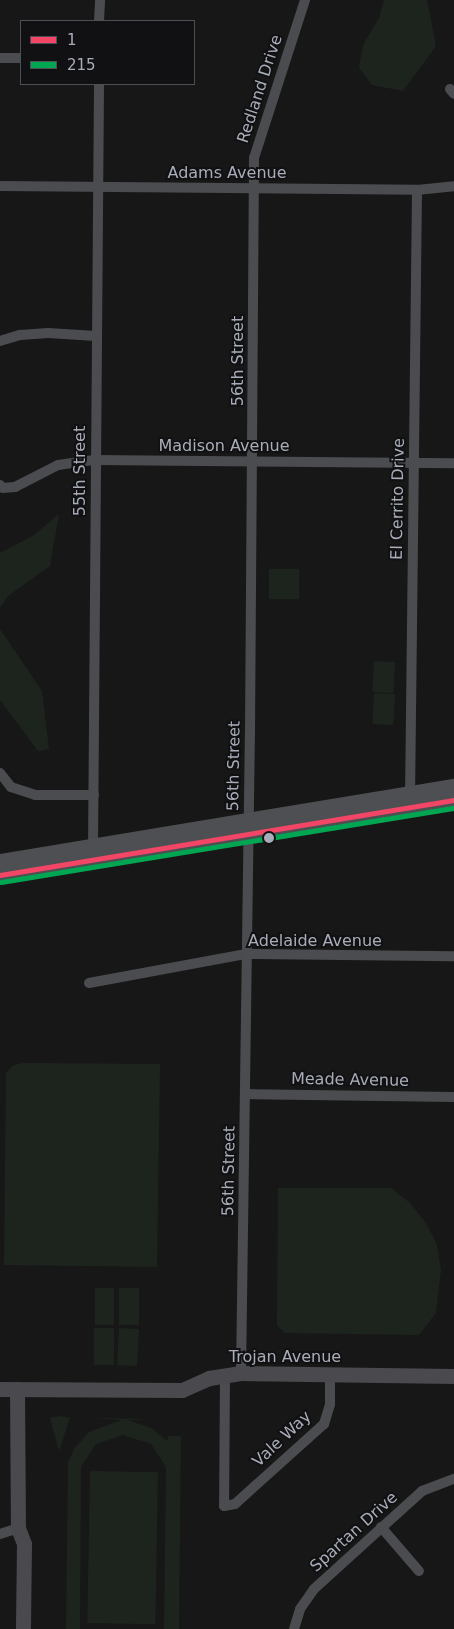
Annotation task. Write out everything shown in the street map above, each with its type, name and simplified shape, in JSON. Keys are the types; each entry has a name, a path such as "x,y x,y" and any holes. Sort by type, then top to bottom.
{"main road":[{"path":"0,875 93,853 410,801 454,788"},
{"path":"410,801 454,800"},
{"path":"0,862 93,853"}],"street":[{"path":"100,0 100,20"},
{"name":"Redland Drive","path":"253,188 254,158 305,0"},
{"path":"0,58 20,58"},
{"name":"55th Street","path":"93,853 99,85"},
{"name":"Adams Avenue","path":"0,186 417,190 454,186"},
{"name":"56th Street","path":"241,1373 249,827 253,188"},
{"name":"El Cerrito Drive","path":"410,801 417,190"},
{"path":"0,341 20,335 48,333 96,336"},
{"name":"Madison Avenue","path":"0,486 3,488 15,486 58,465 95,460 454,463"},
{"path":"0,773 11,787 35,795 94,795"},
{"name":"Adelaide Avenue","path":"89,982 246,954 454,956"},
{"name":"Meade Avenue","path":"245,1094 454,1097"},
{"name":"Trojan Avenue","path":"0,1389 182,1390 225,1374 241,1373 454,1376"},
{"name":"Vale Way","path":"225,1374 224,1506 234,1504 324,1424 330,1404 330,1375"},
{"path":"17,1389 18,1528 24,1544 23,1629"},
{"name":"Spartan Drive","path":"294,1629 300,1609 314,1590 381,1527 422,1491 454,1479"},
{"path":"381,1527 419,1570"},
{"path":"0,1534 18,1528"}],"shaded area":[{"path":"384,0 427,0 429,9 436,46 403,91 372,85 359,68 363,45 379,18"},
{"path":"59,514 50,566 8,596 0,608 0,553 34,535"},
{"path":"269,569 299,569 299,599 269,599"},
{"path":"0,629 42,691 49,749 38,751 0,700"},
{"path":"374,661 395,662 393,693 372,692"},
{"path":"374,693 395,694 393,725 372,724"},
{"path":"23,1063 160,1064 157,1267 4,1265 6,1073 13,1065"},
{"path":"278,1188 391,1188 409,1202 426,1223 437,1245 441,1270 436,1313 419,1335 285,1333 277,1325"},
{"path":"95,1288 114,1288 114,1325 95,1325"},
{"path":"119,1288 139,1288 139,1325 119,1325"},
{"path":"94,1328 114,1328 114,1365 94,1365"},
{"path":"119,1328 139,1329 137,1366 117,1365"},
{"path":"59,1416 70,1418 59,1451 50,1418"},
{"path":"90,1418 155,1419 127,1420 151,1428 167,1441 168,1436 181,1436 179,1629 164,1629 166,1467 151,1444 123,1435 96,1444 81,1467 80,1629 66,1629 68,1463 74,1449 89,1432 122,1420"},
{"path":"90,1471 158,1472 155,1624 87,1623"}],"transit line":[{"name":"1","path":"0,875 454,800"},
{"name":"215","path":"1,882 454,808"}]}
